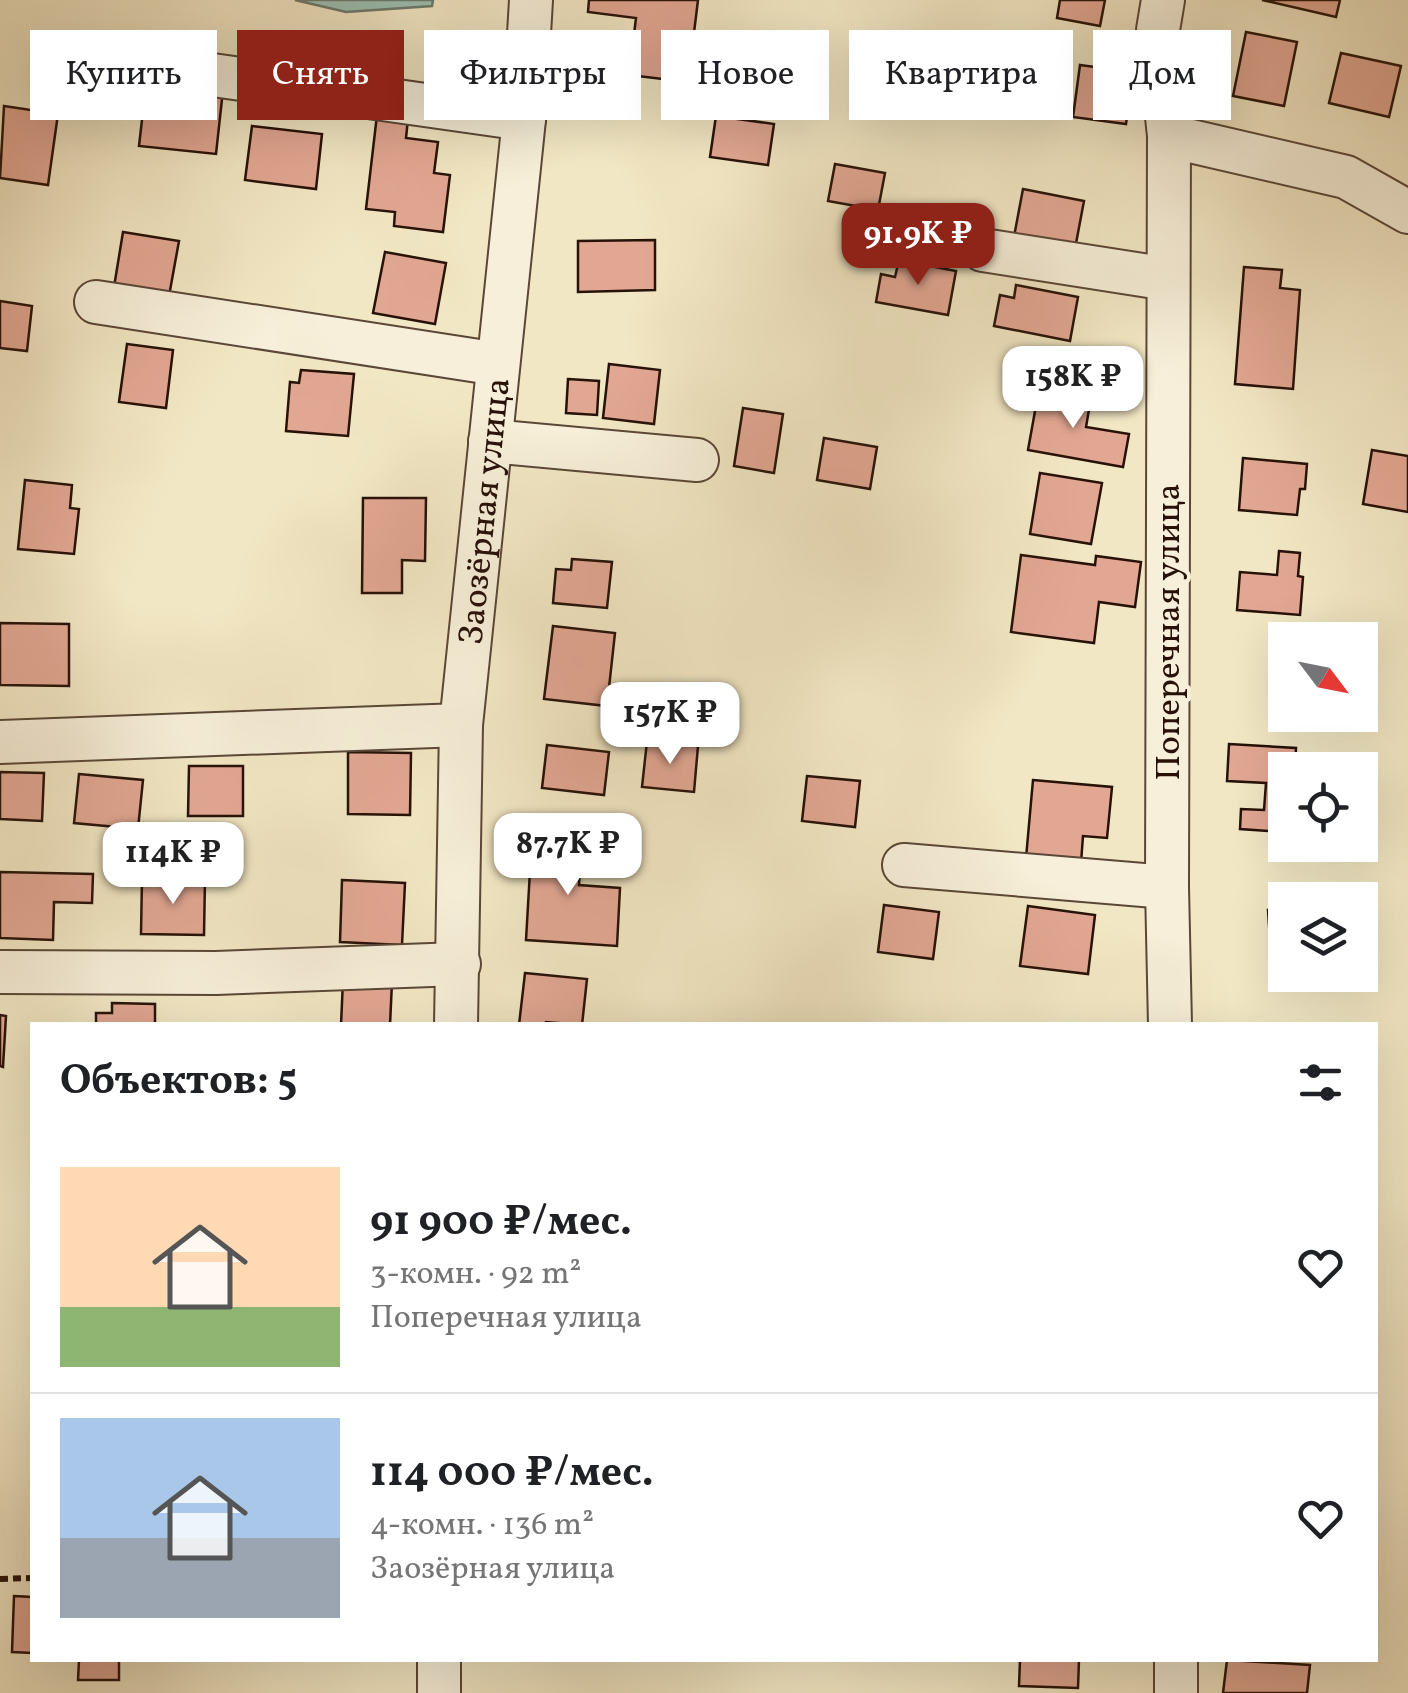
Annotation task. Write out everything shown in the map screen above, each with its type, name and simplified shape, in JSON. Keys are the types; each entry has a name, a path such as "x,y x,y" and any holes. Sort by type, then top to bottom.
{"street":[{"name":"Заозёрная улица","path":"529,30 531,0"},
{"name":"Поперечная улица","path":"1163,0 1158,30 1169,136 1170,1022"},
{"path":"217,76 424,105"},
{"name":"Заозёрная улица","path":"456,1022 461,725 524,120"},
{"path":"1169,136 1346,177 1408,212"},
{"path":"983,250 1168,279"},
{"path":"96,302 498,364"},
{"path":"490,441 697,460"},
{"path":"0,742 461,725"},
{"path":"904,864 1167,887"},
{"path":"0,972 216,973 460,964"},
{"path":"439,1662 440,1693"},
{"path":"1176,1662 1176,1693"}],"path":[{"path":"0,1579 30,1578"}],"water":[{"path":"295,0 433,0 432,6 346,12"}],"building":[{"path":"589,0 698,0 694,30 661,30 661,79 641,76 641,30 635,30 636,18 588,12"},
{"path":"1060,0 1105,0 1100,26 1057,18"},
{"path":"1262,0 1340,0 1336,17"},
{"path":"1246,32 1297,42 1284,106 1233,96"},
{"path":"1341,53 1401,66 1389,117 1329,103"},
{"path":"1080,65 1093,67 1093,120 1073,117"},
{"path":"217,89 223,90 216,154 139,146 142,120 217,120"},
{"path":"4,106 30,110 30,120 57,120 48,185 0,178"},
{"path":"408,119 406,138 438,142 434,173 450,175 443,232 394,226 395,212 366,209 376,120"},
{"path":"715,120 774,124 768,165 710,157"},
{"path":"252,126 322,134 316,189 245,180"},
{"path":"835,164 885,173 878,210 828,201"},
{"path":"1023,189 1084,201 1074,254 1013,242"},
{"path":"123,232 179,241 169,296 114,287"},
{"path":"655,240 655,290 578,292 578,241"},
{"path":"385,252 446,263 435,324 373,313"},
{"path":"899,260 956,271 948,315 876,302 881,274 895,277"},
{"path":"1244,267 1282,270 1280,288 1300,290 1293,389 1235,384"},
{"path":"1016,285 1078,297 1070,341 994,326 1000,295 1014,298"},
{"path":"0,301 32,306 27,351 0,348"},
{"path":"127,344 173,350 166,408 119,402"},
{"path":"609,364 660,370 654,424 603,418"},
{"path":"301,370 354,374 348,436 286,431 290,382 299,383"},
{"path":"568,379 599,381 597,415 566,413"},
{"path":"1039,389 1091,398 1086,427 1129,434 1123,467 1028,450"},
{"path":"743,408 783,414 774,473 734,466"},
{"path":"824,438 877,447 870,489 817,480"},
{"path":"1372,450 1408,456 1408,512 1363,504"},
{"path":"1243,458 1307,464 1297,515 1239,510"},
{"path":"1040,473 1102,483 1091,544 1030,534"},
{"path":"25,480 72,485 70,508 79,509 74,554 18,549"},
{"path":"363,498 426,498 425,561 402,560 402,593 362,593"},
{"path":"1279,551 1300,553 1300,615 1237,610 1240,572 1277,575"},
{"path":"1021,555 1095,565 1096,556 1141,562 1135,607 1099,602 1094,643 1011,632"},
{"path":"572,559 612,562 607,608 553,603 556,569 571,570"},
{"path":"0,623 69,624 69,686 0,685"},
{"path":"553,626 615,633 607,706 544,699"},
{"path":"647,741 698,746 694,792 642,787"},
{"path":"1229,744 1296,748 1296,752 1268,752 1268,831 1240,829 1241,809 1264,810 1266,783 1227,781"},
{"path":"547,745 609,752 604,795 542,788"},
{"path":"348,752 411,753 410,815 348,814"},
{"path":"189,766 243,766 243,816 188,816"},
{"path":"0,772 44,773 42,821 0,819"},
{"path":"79,774 143,780 138,829 74,823"},
{"path":"807,776 860,781 855,827 802,821"},
{"path":"1033,780 1112,787 1107,838 1083,836 1081,863 1026,858"},
{"path":"532,836 582,840 579,885 620,888 617,946 526,940"},
{"path":"0,872 93,874 92,903 54,902 53,940 0,938"},
{"path":"142,878 205,879 204,935 141,934"},
{"path":"342,880 405,883 402,945 340,942"},
{"path":"884,905 939,912 933,959 878,952"},
{"path":"1028,906 1095,915 1088,974 1020,966"},
{"path":"525,973 587,979 582,1022 519,1022"},
{"path":"343,980 392,982 390,1022 341,1022"},
{"path":"112,1003 155,1004 155,1022 96,1022 96,1013 112,1013"},
{"path":"0,1015 6,1016 3,1067 0,1066"},
{"path":"14,1596 30,1597 30,1653 12,1652"},
{"path":"79,1662 119,1662 119,1680 78,1680"},
{"path":"1020,1662 1079,1662 1078,1688 1019,1686"},
{"path":"1227,1662 1310,1665 1307,1693 1223,1693"}]}
